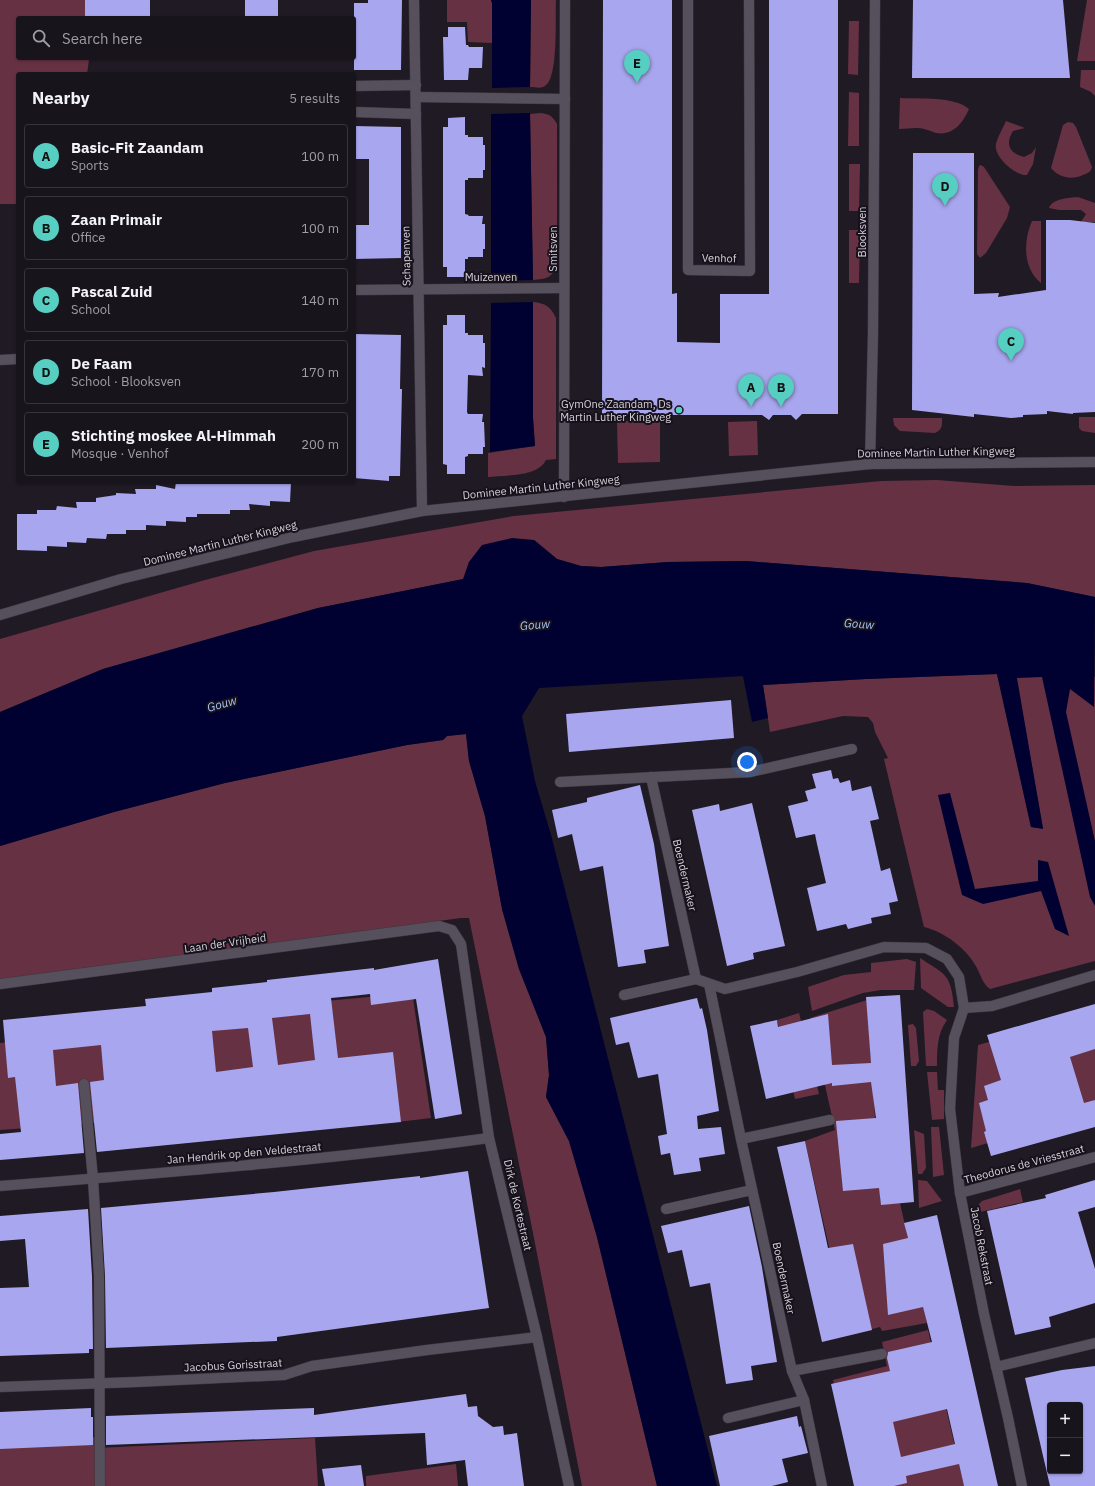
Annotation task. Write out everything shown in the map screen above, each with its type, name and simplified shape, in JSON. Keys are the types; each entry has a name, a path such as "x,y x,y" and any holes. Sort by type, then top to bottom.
{"street":[{"name":"Schapenven","path":"414,0 422,512"},
{"name":"Smitsven","path":"564,497 565,0"},
{"name":"Venhof","path":"688,0 688,270 750,270 748,0"},
{"name":"Blooksven","path":"870,464 873,317 875,0"},
{"path":"356,86 416,85"},
{"path":"416,97 565,99"},
{"path":"356,112 416,114"},
{"name":"Muizenven","path":"356,290 564,288"},
{"path":"0,360 16,359"},
{"name":"Dominee Martin Luther Kingweg","path":"0,615 121,579 293,537 422,512 870,464 1095,462"},
{"path":"560,782 750,772 852,749"},
{"name":"Boendermaker","path":"651,777 696,979"},
{"name":"Laan der Vrijheid","path":"0,984 440,926 452,930"},
{"name":"Dirk de Kortestraat","path":"452,930 461,944 489,1138 537,1337 569,1486"},
{"name":"Jacob Rekstraat","path":"709,984 726,989 797,972 884,947 926,948 947,959 959,977 964,1008 954,1038 950,1109 960,1193 984,1314 1022,1486"},
{"path":"964,1008 992,1006 1095,975"},
{"path":"624,995 696,979 709,984"},
{"name":"Boendermaker","path":"709,984 792,1372 804,1400 822,1486"},
{"path":"84,1084 93,1179 99,1276 100,1486"},
{"path":"741,1139 830,1120"},
{"name":"Jan Hendrik op den Veldestraat","path":"0,1186 260,1165 407,1149 489,1138"},
{"name":"Theodorus de Vriesstraat","path":"960,1193 1095,1157"},
{"path":"666,1209 752,1190"},
{"name":"Jacobus Gorisstraat","path":"0,1386 284,1375 312,1366 537,1337"},
{"path":"996,1366 1095,1343"},
{"path":"792,1372 882,1354"},
{"path":"728,1418 804,1400"}],"shaded area":[{"path":"0,0 113,0 123,16 16,16 16,60 89,60 87,72 16,72 16,204 0,204"},
{"path":"447,0 491,0 492,43 468,42 467,22 447,22"},
{"path":"531,0 556,0 555,46 552,71 549,81 545,86 540,88 530,87"},
{"path":"1087,0 1095,0 1095,61 1077,61"},
{"path":"849,21 859,21 858,75 848,74"},
{"path":"1081,70 1095,70 1095,96 1091,92 1080,87"},
{"path":"849,92 859,93 859,146 848,146"},
{"path":"900,98 946,100 963,105 969,109 961,123 953,130 948,132 936,133 918,128 899,129"},
{"path":"541,113 551,116 557,124 557,265 553,273 548,277 533,280 530,114"},
{"path":"1006,121 1025,128 1013,131 1009,140 1010,147 1015,153 1024,157 1032,153 1036,147 1033,164 1027,175 1011,169 1001,159 996,149 999,135"},
{"path":"1068,122 1073,123 1076,127 1092,167 1088,173 1079,177 1070,178 1062,176 1051,168 1063,125"},
{"path":"849,164 860,164 859,211 849,211"},
{"path":"981,165 984,167 1010,207 1007,218 986,253 980,258 977,254 978,170 979,166"},
{"path":"1078,197 1095,203 1095,222 1081,222 1086,214 1081,210 1059,210 1049,208 1058,200"},
{"path":"1032,221 1041,221 1041,283 1031,270 1026,254 1027,237"},
{"path":"849,230 860,230 859,283 849,283"},
{"path":"533,302 541,303 547,306 556,318 556,459 546,460 542,466 529,472 488,477 488,453 535,446 533,418"},
{"path":"1079,417 1095,417 1095,433 1082,431 1079,428"},
{"path":"893,418 942,418 942,425 941,429 935,433 900,431 894,425"},
{"path":"617,421 660,421 660,462 618,463"},
{"path":"757,421 758,455 729,456 728,422"},
{"path":"937,480 1014,486 1095,485 1095,597 1027,583 746,561 668,562 601,567 581,566 557,559 534,540 469,562 464,579 318,608 103,669 0,712 0,639 205,580 314,551 514,516 881,481"},
{"path":"997,674 1031,827 1043,828 1016,677 1095,677 1095,961 990,989 984,982 973,961 955,942 932,929 924,927 884,759 888,758 875,732 873,723 868,717 843,716 770,732 763,685"},
{"path":"466,734 469,761 485,816 502,909 519,969 546,1037 549,1075 546,1097 569,1141 597,1237 657,1486 582,1486 533,1233 469,918 0,980 0,846 114,812 225,783 407,745 443,740 447,736"},
{"path":"920,958 946,976 951,988 954,1007 948,1007 921,988"},
{"path":"907,959 916,962 914,990 881,990 863,993 812,1011 808,987 844,975 871,972 871,963"},
{"path":"408,965 431,1118 389,1123 385,1092 82,1124 0,1130 0,1043 315,1002 379,996"},
{"path":"867,1000 881,1204 900,1203 927,1323 882,1331 880,1327 849,1335 805,1141 835,1130 810,1018"},
{"path":"927,1009 934,1011 947,1020 939,1036 937,1066 926,1066 923,1012"},
{"path":"799,1013 819,1094 795,1099 777,1020"},
{"path":"1095,1013 1095,1112 971,1148 978,1045"},
{"path":"913,1024 916,1028 919,1061 916,1066 911,1066 908,1025"},
{"path":"927,1072 937,1072 938,1090 944,1090 944,1119 932,1120"},
{"path":"931,1127 939,1127 944,1175 933,1177"},
{"path":"914,1130 924,1134 926,1168 922,1174 918,1174"},
{"path":"918,1180 927,1181 942,1201 919,1208"},
{"path":"1020,1189 1023,1202 980,1212 979,1204 982,1201"},
{"path":"928,1330 964,1486 857,1486 833,1380 887,1366 882,1342"},
{"path":"96,1437 96,1448 315,1438 318,1486 0,1486 0,1441"},
{"path":"456,1464 458,1486 366,1486 366,1476"}],"water":[{"path":"491,0 531,0 530,87 492,88"},
{"path":"530,113 533,280 491,281 491,114"},
{"path":"533,302 533,418 535,446 490,452 491,303"},
{"name":"Gouw","path":"512,538 534,540 557,559 581,566 601,567 668,562 746,561 1027,583 1095,597 1094,707 1070,689 1066,712 1095,841 1095,906 1090,897 1042,677 1017,678 1043,829 1031,827 997,674 763,685 768,718 752,722 743,676 539,688 522,716 535,781 551,835 717,1486 657,1486 597,1237 569,1141 546,1097 549,1075 546,1037 519,969 502,909 485,816 469,761 466,734 447,736 443,740 407,745 225,783 114,812 0,846 0,712 103,669 318,608 463,579 469,562 482,545"},
{"path":"950,793 975,889 1038,881 1038,860 1048,862 1069,936 1055,929 1041,891 983,904 962,895 938,795"}],"building":[{"path":"85,0 150,0 150,16 85,16"},
{"path":"245,0 278,0 278,16 245,16"},
{"path":"368,0 402,0 401,70 354,70 354,60 356,60 356,16 354,16 354,3 368,3"},
{"path":"603,0 672,0 672,294 677,293 677,342 720,343 720,294 769,294 769,0 838,0 838,414 802,414 796,420 791,415 773,415 769,420 762,415 602,415"},
{"path":"913,0 1063,0 1070,78 912,78"},
{"path":"448,27 465,27 466,45 469,47 483,47 482,68 469,68 468,80 444,80 443,37 448,37"},
{"path":"465,117 465,135 468,135 468,137 483,137 483,145 485,145 485,170 483,170 483,178 468,178 468,180 465,180 465,214 469,215 468,216 483,216 482,224 485,224 485,249 483,249 483,257 468,257 468,259 465,259 465,277 447,277 447,267 443,267 443,127 448,127 448,118"},
{"path":"356,126 401,127 401,258 356,259 356,225 369,225 369,159 356,159"},
{"path":"913,153 974,153 974,294 999,293 998,297 1046,290 1046,220 1070,220 1095,223 1095,412 1073,414 1047,411 1047,414 1023,415 1023,417 1011,418 974,414 974,417 912,410"},
{"path":"447,315 465,315 465,333 468,333 468,335 483,335 483,343 485,343 485,368 482,367 483,376 468,375 467,412 468,414 483,414 482,422 484,422 485,447 483,447 483,454 468,454 468,456 465,457 465,474 447,474 447,465 443,464 443,325 447,325"},
{"path":"356,334 401,335 400,389 402,389 400,476 389,476 389,481 356,478"},
{"path":"176,484 291,484 290,502 270,501 270,506 249,504 250,510 230,510 230,514 197,514 197,517 186,517 186,522 166,521 166,526 146,525 146,530 126,530 126,534 107,534 106,539 87,538 86,543 67,542 67,547 47,546 47,551 17,550 17,514 37,514 37,510 56,510 57,506 77,508 76,502 96,502 96,498 116,495 116,493 136,494 135,489 156,489 156,485 175,489"},
{"path":"731,700 734,738 569,752 566,714"},
{"path":"831,770 833,779 838,778 840,783 850,780 852,791 871,786 879,819 870,821 881,871 890,868 898,901 889,903 891,914 871,918 872,923 848,929 846,924 817,931 807,888 826,883 815,834 796,838 788,806 808,801 805,791 816,788 812,774"},
{"path":"640,785 654,844 669,946 644,950 646,963 618,967 603,866 580,871 572,834 558,838 552,810 587,802 587,798"},
{"path":"752,803 785,946 753,953 754,959 727,966 692,810 719,804 720,811"},
{"path":"438,959 462,1114 435,1119 416,999 371,1005 370,994 331,998 338,1058 393,1052 401,1122 97,1152 90,1082 104,1080 101,1045 53,1050 56,1086 78,1083 84,1153 0,1160 0,1134 21,1132 15,1077 8,1078 3,1020 146,1006 145,999 212,992 212,988 267,982 267,980 374,968 374,970","holes":["310,1014 315,1060 278,1065 272,1018","248,1028 253,1067 216,1072 212,1031"]},
{"path":"900,995 914,1202 881,1205 879,1188 843,1191 836,1122 876,1118 871,1082 832,1086 832,1083 766,1099 750,1026 777,1020 778,1027 828,1014 832,1065 871,1063 866,997"},
{"path":"697,998 700,1009 702,1008 707,1030 719,1111 697,1116 698,1129 721,1127 725,1154 699,1158 701,1171 674,1175 670,1153 661,1155 658,1136 667,1134 658,1074 638,1078 629,1042 616,1045 610,1018"},
{"path":"1095,1004 1095,1049 1070,1057 1084,1103 1095,1100 1095,1127 991,1156 984,1132 986,1131 979,1103 988,1100 984,1086 1001,1080 987,1035"},
{"path":"805,1141 828,1248 853,1244 872,1330 822,1342 777,1147"},
{"path":"468,1171 489,1308 277,1337 277,1341 106,1348 105,1276 101,1208 274,1192 420,1176 420,1178"},
{"path":"1095,1180 1095,1207 1078,1212 1095,1269 1095,1303 1049,1317 1051,1327 1015,1335 987,1211 1046,1198 1045,1195"},
{"path":"749,1206 762,1267 777,1362 751,1366 753,1380 726,1384 710,1283 690,1287 682,1250 668,1253 661,1226"},
{"path":"88,1209 92,1276 93,1349 89,1349 89,1353 0,1356 0,1288 29,1287 25,1239 0,1241 0,1216"},
{"path":"937,1215 998,1486 964,1486 959,1464 906,1476 907,1483 894,1486 854,1486 831,1384 890,1371 887,1358 888,1352 932,1342 923,1307 888,1315 883,1244 908,1238 904,1223","holes":["947,1409 955,1444 901,1457 893,1422"]},
{"path":"1095,1366 1095,1486 1050,1486 1047,1474 1083,1474 1083,1402 1047,1402 1047,1473 1025,1378 1062,1370"},
{"path":"466,1394 468,1407 477,1406 478,1416 493,1427 503,1426 504,1435 517,1433 524,1486 468,1486 465,1460 427,1465 425,1433 106,1445 106,1416 314,1408 314,1415"},
{"path":"91,1408 91,1417 93,1417 93,1445 0,1449 0,1412"},
{"path":"797,1416 799,1427 801,1426 808,1453 782,1459 788,1482 772,1486 720,1486 709,1436"},
{"path":"361,1465 364,1486 325,1486 322,1469"}],"place":[{"name":"Stichting moskee Al-Himmah","path":"637,83"},
{"name":"De Faam","path":"945,206"},
{"name":"Pascal Zuid","path":"1011,361"},
{"name":"Basic-Fit Zaandam","path":"751,407"},
{"name":"Zaan Primair","path":"781,407"},
{"name":"GymOne Zaandam, Ds Martin Luther Kingweg","path":"679,410"}]}
